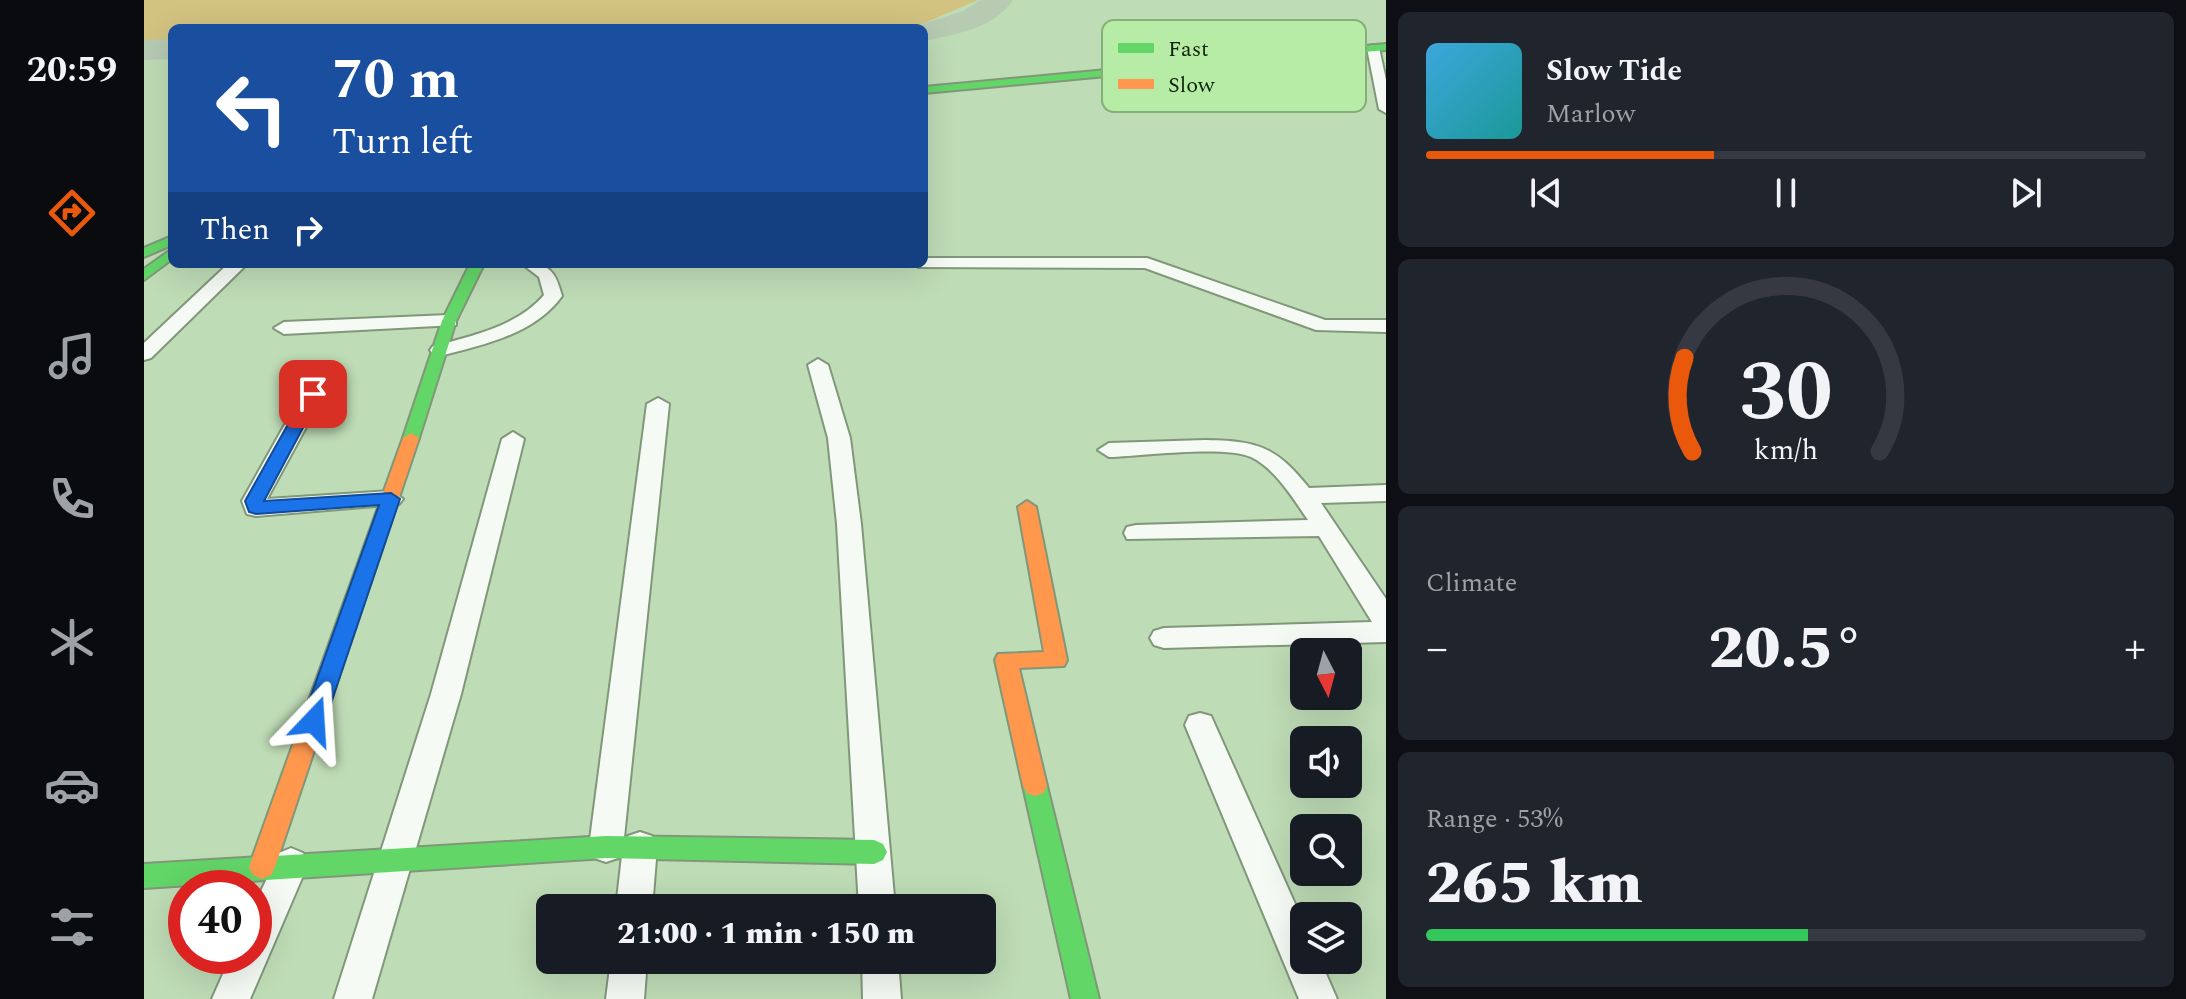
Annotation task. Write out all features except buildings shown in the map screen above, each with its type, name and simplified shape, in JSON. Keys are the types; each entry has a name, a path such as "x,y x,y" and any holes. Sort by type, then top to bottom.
{"street":[{"path":"1379,48 1386,109"},
{"path":"928,90 1102,74"},
{"path":"144,253 168,242"},
{"path":"144,276 168,256"},
{"path":"928,263 1147,263 1323,326 1386,326"},
{"path":"144,354 234,268"},
{"path":"272,881 449,321 475,268"},
{"path":"440,350 488,338 546,306 553,296 550,280 536,268"},
{"path":"284,328 449,321"},
{"path":"818,365 839,438 849,524 876,894"},
{"path":"313,394 254,501 256,508 391,499"},
{"path":"631,894 623,847 658,404"},
{"path":"353,999 446,694 513,439"},
{"path":"1109,450 1257,451 1281,469 1324,528 1374,581 1386,622"},
{"path":"1301,496 1386,493"},
{"path":"1027,507 1056,660 1006,660 1085,999"},
{"path":"1136,533 1324,528"},
{"path":"1164,638 1386,632"},
{"path":"1200,725 1318,999"},
{"path":"144,876 623,847 874,852"},
{"path":"231,999 242,974"},
{"path":"625,999 628,974"},
{"path":"881,974 882,999"}],"shaded area":[{"path":"144,0 978,0 922,24 168,24 168,43 144,43"}],"taxiway":[{"path":"928,30 974,18 998,0"},
{"path":"144,50 168,49"}],"traffic: fast":[{"path":"1366,49 1386,47"},
{"path":"928,90 1102,73"},
{"path":"144,253 168,242"},
{"path":"144,276 168,256"},
{"path":"411,438 449,321 475,268"},
{"path":"1035,786 1085,999"},
{"path":"144,876 606,847 874,852"}],"traffic: slow":[{"path":"262,867 411,438"},
{"path":"1027,507 1056,660 1006,660 1035,786"}],"route":[{"path":"313,394 254,501 256,508 391,499 314,721"}]}
